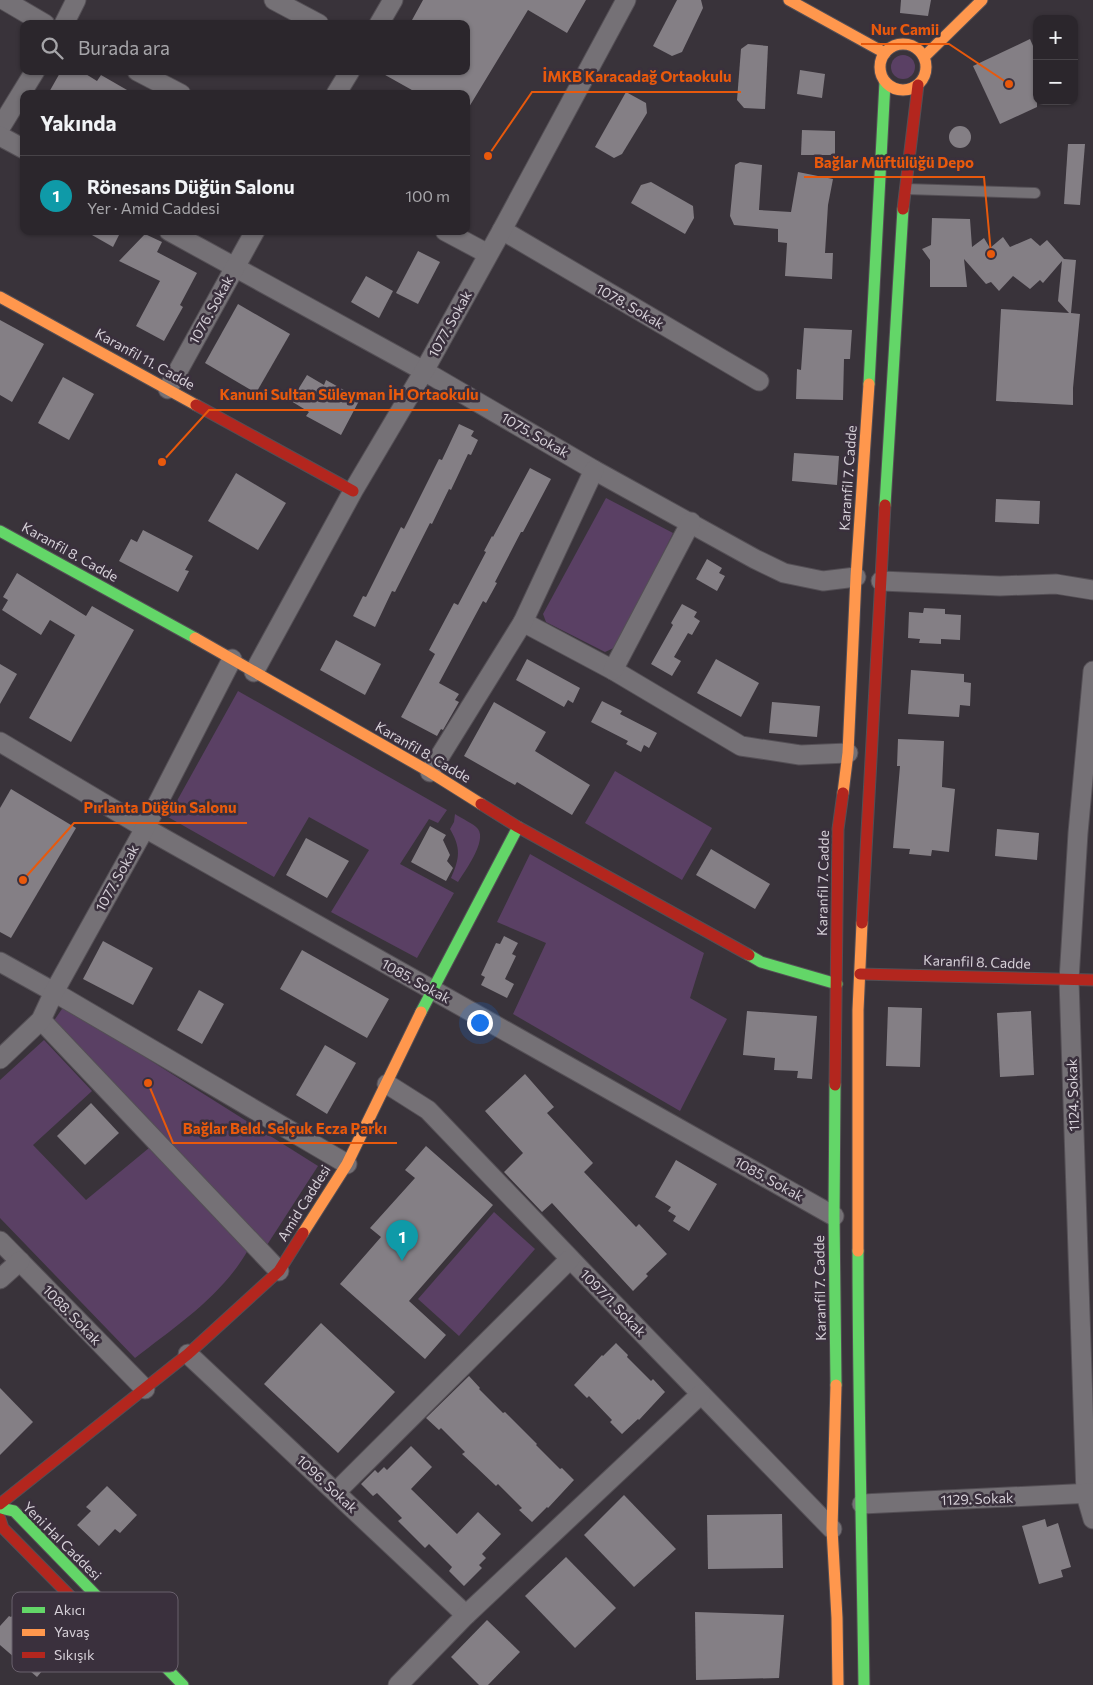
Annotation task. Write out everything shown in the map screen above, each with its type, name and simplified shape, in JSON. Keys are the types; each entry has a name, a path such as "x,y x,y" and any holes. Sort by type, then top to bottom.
{"street":[{"path":"4,0 38,20"},
{"path":"66,20 76,0"},
{"path":"274,0 312,20"},
{"path":"380,20 392,0"},
{"name":"1077. Sokak","path":"254,672 353,491 424,371 626,0"},
{"path":"789,0 885,52"},
{"path":"924,57 982,0"},
{"path":"898,44 906,44 920,51 924,57 926,72 923,79 918,85 905,91 890,87 881,75 881,59 885,52 898,44"},
{"path":"23,90 33,75"},
{"path":"145,75 173,90"},
{"path":"338,90 348,75"},
{"name":"Karanfil 7. Cadde","path":"838,1685 838,1618 832,1529 836,1404 834,1216 838,829 848,753 856,577 868,419 885,82"},
{"path":"864,1685 862,1504 858,1388 858,1010 880,581 902,215 918,85"},
{"path":"0,128 20,95"},
{"path":"0,136 20,147"},
{"name":"1078. Sokak","path":"502,230 759,381"},
{"name":"1075. Sokak","path":"176,235 424,371 594,470 755,559 784,573 823,581 856,577"},
{"name":"1076. Sokak","path":"168,389 253,235"},
{"path":"452,235 488,254"},
{"name":"Karanfil 11. Cadde","path":"0,297 353,491"},
{"path":"430,772 523,622 594,470"},
{"path":"613,670 691,522"},
{"name":"Karanfil 8. Cadde","path":"0,531 232,659 430,772 518,827 761,962 837,984"},
{"path":"880,581 1000,586 1056,584 1093,590"},
{"path":"523,622 613,670 741,746 800,755 848,753"},
{"name":"1077. Sokak","path":"0,1059 41,1020 54,992 145,828 232,659"},
{"name":"1124. Sokak","path":"1093,671 1078,833 1069,980 1089,1494 1093,1519"},
{"name":"1085. Sokak","path":"0,742 145,828 834,1216"},
{"name":"Amid Caddesi","path":"0,1506 188,1354 279,1271 347,1164 388,1084 432,991 518,827"},
{"path":"0,962 347,1164"},
{"name":"Karanfil 8. Cadde","path":"860,974 1093,980"},
{"path":"41,1020 279,1271"},
{"name":"1097/1. Sokak","path":"388,1084 428,1110 832,1529"},
{"name":"1088. Sokak","path":"0,1241 145,1389"},
{"path":"336,1492 570,1258"},
{"path":"0,1279 20,1261"},
{"name":"1096. Sokak","path":"188,1354 466,1615"},
{"path":"398,1685 466,1615 701,1394"},
{"name":"1129. Sokak","path":"862,1504 1089,1494"},
{"name":"Yeni Hal Caddesi","path":"0,1506 14,1511 92,1592"},
{"path":"0,1519 3,1528 65,1592"},
{"name":"Yeni Hal Caddesi","path":"171,1672 184,1685"}],"lane":[{"path":"905,189 1035,193"}],"shaded area":[{"path":"903,55 912,58 915,67 912,76 903,79 894,76 891,67 894,58"},
{"path":"606,498 673,533 618,646 605,652 546,622 543,614"},
{"path":"238,691 447,810 438,823 429,819 400,864 454,893 417,958 331,912 369,850 309,817 274,877 168,817"},
{"path":"615,771 712,828 682,880 585,823"},
{"path":"455,814 476,827 480,834 480,841 474,856 458,882 451,878 458,859 458,848 450,829 454,822"},
{"path":"530,854 704,953 690,998 727,1019 680,1111 513,1014 546,943 497,922"},
{"path":"64,1006 318,1166 267,1245 53,1022"},
{"path":"44,1040 92,1091 33,1145 86,1200 149,1148 248,1250 237,1267 212,1296 135,1358 0,1218 0,1080"},
{"path":"494,1212 535,1249 459,1336 418,1299"}],"building":[{"path":"423,0 586,0 567,33 528,10 470,105 470,90 412,90 385,75 470,75 470,20 412,20"},
{"path":"677,0 701,0 703,8 682,52 672,56 653,46"},
{"path":"901,0 931,0 928,16 900,13"},
{"path":"1030,39 1033,46 1033,105 1037,105 1037,107 1000,124 973,66"},
{"path":"748,44 768,46 765,109 744,108 737,100 741,49"},
{"path":"800,70 825,74 822,98 797,94"},
{"path":"59,75 87,75 97,81 101,75 127,90 50,90"},
{"path":"626,92 646,103 647,113 622,154 614,158 595,147"},
{"path":"960,126 968,129 971,137 968,145 960,148 952,145 949,137 952,129"},
{"path":"802,130 835,131 835,155 801,155"},
{"path":"1068,144 1085,144 1080,205 1064,204"},
{"path":"740,162 762,165 759,210 791,212 798,172 833,179 828,205 825,253 833,253 832,279 785,276 787,243 778,242 778,229 734,225 730,216 735,165"},
{"path":"651,182 693,206 694,218 685,234 631,203 641,185"},
{"path":"932,218 970,219 972,247 984,238 990,248 1003,237 1010,247 1031,238 1040,246 1047,240 1064,259 1076,260 1071,313 1080,314 1073,405 996,401 1001,309 1069,313 1058,301 1062,261 1043,283 1040,280 1030,289 1013,276 999,291 991,282 986,284 964,259 967,287 930,287 930,260 922,249 931,245"},
{"path":"92,235 119,235 113,247"},
{"path":"144,235 147,235 162,242 157,252 197,273 180,305 183,307 164,341 136,326 160,281 119,261"},
{"path":"418,251 440,262 418,304 396,293"},
{"path":"366,276 393,291 379,318 351,302"},
{"path":"238,304 290,334 256,393 205,363"},
{"path":"0,320 44,344 12,402 0,395"},
{"path":"804,328 852,330 850,359 844,359 843,400 796,399 797,369 801,370"},
{"path":"307,375 324,385 326,380 360,399 341,435 306,416 309,412 291,401"},
{"path":"63,377 94,394 69,440 38,423"},
{"path":"459,424 474,431 471,436 478,440 471,455 468,454 432,524 430,523 395,592 392,591 375,627 353,616 363,596 366,597 401,527 404,529 439,459 442,460"},
{"path":"794,453 839,456 837,485 792,481"},
{"path":"530,468 551,479 495,582 497,583 486,603 483,601 439,683 459,694 455,700 459,702 443,730 441,729 437,736 401,717 435,654 429,650 454,603 458,605 486,552 484,551"},
{"path":"236,473 286,503 258,550 208,521"},
{"path":"996,499 1040,501 1039,524 995,522"},
{"path":"143,530 193,556 185,570 189,571 178,592 119,561 131,539 137,542"},
{"path":"707,559 722,568 719,573 725,576 717,591 696,579"},
{"path":"17,573 86,616 92,606 134,630 71,742 29,718 75,635 50,620 41,635 2,610 8,600 3,597"},
{"path":"682,604 697,612 694,617 700,621 692,635 688,633 674,657 681,661 672,676 651,664 673,625 671,623"},
{"path":"924,608 945,609 945,614 961,615 960,640 941,639 941,644 919,643 920,639 908,638 909,612 923,613"},
{"path":"336,640 381,664 365,695 320,670"},
{"path":"527,659 580,688 573,703 568,700 564,707 516,680"},
{"path":"716,659 759,683 741,717 697,693"},
{"path":"0,664 17,674 0,704"},
{"path":"911,670 964,674 964,682 971,683 970,706 960,705 959,717 908,714"},
{"path":"602,701 622,711 620,714 657,733 649,748 644,745 641,752 626,744 628,741 591,722"},
{"path":"494,702 546,732 535,751 590,785 572,815 517,782 515,785 464,756"},
{"path":"772,702 820,706 817,737 769,733"},
{"path":"898,739 944,741 942,787 955,789 949,852 932,850 931,856 909,854 910,849 893,848 900,766 897,766"},
{"path":"11,789 76,828 11,938 0,932 0,808"},
{"path":"430,826 446,835 443,840 450,855 447,861 453,868 446,881 411,862"},
{"path":"997,829 1039,833 1037,860 995,856"},
{"path":"306,838 349,861 327,898 286,875"},
{"path":"711,849 770,884 755,909 696,875"},
{"path":"504,936 518,943 512,954 516,956 505,979 514,984 507,998 481,985 485,977 481,975 496,943 500,944"},
{"path":"103,941 153,968 133,1005 83,979"},
{"path":"302,950 389,999 367,1038 280,989"},
{"path":"199,990 224,1004 202,1044 177,1030"},
{"path":"888,1007 922,1008 920,1067 886,1066"},
{"path":"747,1011 817,1016 812,1079 797,1078 798,1071 774,1070 775,1058 743,1055"},
{"path":"1031,1011 1034,1075 1000,1077 997,1013"},
{"path":"325,1045 356,1063 327,1114 296,1095"},
{"path":"525,1074 554,1107 547,1113 593,1163 584,1172 636,1227 639,1224 667,1254 646,1274 648,1276 633,1291 552,1203 542,1212 504,1172 523,1153 485,1111"},
{"path":"91,1103 119,1133 85,1165 57,1136"},
{"path":"426,1146 493,1205 409,1301 446,1335 425,1359 340,1284 381,1237 370,1228 415,1178 405,1170"},
{"path":"676,1160 717,1184 689,1231 673,1221 676,1216 668,1211 671,1207 655,1197"},
{"path":"321,1323 395,1392 338,1453 264,1384"},
{"path":"616,1343 651,1381 653,1379 665,1392 639,1420 622,1434 610,1422 612,1420 589,1396 587,1398 574,1385"},
{"path":"469,1376 503,1413 505,1412 560,1469 562,1468 574,1480 532,1522 519,1510 522,1508 498,1484 496,1486 462,1454 465,1452 441,1428 439,1430 426,1418"},
{"path":"0,1388 33,1422 0,1455"},
{"path":"411,1446 432,1467 411,1489 457,1534 478,1512 501,1534 482,1554 486,1558 479,1565 482,1568 464,1586 449,1571 452,1567 429,1544 425,1548 398,1521 402,1518 377,1493 373,1496 361,1484 375,1470 378,1473 384,1467 387,1470"},
{"path":"107,1486 137,1515 120,1533 115,1529 99,1546 77,1525 91,1511 86,1507"},
{"path":"624,1495 676,1549 634,1587 584,1535"},
{"path":"782,1514 783,1568 708,1569 707,1515"},
{"path":"1045,1519 1047,1527 1058,1523 1071,1567 1061,1570 1063,1577 1039,1584 1022,1526"},
{"path":"566,1557 616,1608 575,1648 525,1596"},
{"path":"695,1612 784,1615 779,1678 696,1680"},
{"path":"9,1616 11,1617 12,1655 0,1645 0,1626"},
{"path":"487,1620 520,1652 488,1685 479,1685 451,1657"},
{"path":"31,1672 41,1672 37,1677"}],"traffic: fast":[{"path":"869,384 885,82"},
{"path":"885,505 903,209"},
{"path":"0,531 195,638"},
{"path":"421,1012 518,827"},
{"path":"749,955 761,962 837,984"},
{"path":"835,1085 836,1385"},
{"path":"858,1251 864,1685"},
{"path":"0,1508 14,1511 93,1592"},
{"path":"170,1672 183,1685"}],"traffic: slow":[{"path":"789,0 885,53"},
{"path":"924,57 982,0"},
{"path":"898,44 908,44 922,54 926,67 922,80 916,86 908,90 898,90 884,80 880,72 880,62 890,48 898,44"},
{"path":"0,297 196,405"},
{"path":"843,793 848,753 856,577 869,384"},
{"path":"195,638 430,772 481,804"},
{"path":"858,1251 858,1010 862,923"},
{"path":"303,1233 347,1164 421,1012"},
{"path":"836,1385 832,1529 837,1618 838,1685"}],"traffic: jam":[{"path":"903,209 918,85"},
{"path":"196,405 353,491"},
{"path":"862,923 885,505"},
{"path":"835,1085 838,829 843,793"},
{"path":"481,804 518,827 749,955"},
{"path":"860,974 1093,980"},
{"path":"0,1504 188,1354 279,1271 303,1233"},
{"path":"0,1519 3,1528 66,1592"}],"place":[{"name":"Nur Camii","path":"1009,84"},
{"name":"İMKB Karacadağ Ortaokulu","path":"488,156"},
{"name":"Bağlar Müftülüğü Depo","path":"991,254"},
{"name":"Kanuni Sultan Süleyman İH Ortaokulu","path":"162,462"},
{"name":"Pırlanta Düğün Salonu","path":"23,880"},
{"name":"Bağlar Beld. Selçuk Ecza Parkı","path":"148,1083"},
{"name":"Rönesans Düğün Salonu","path":"402,1261"}]}
